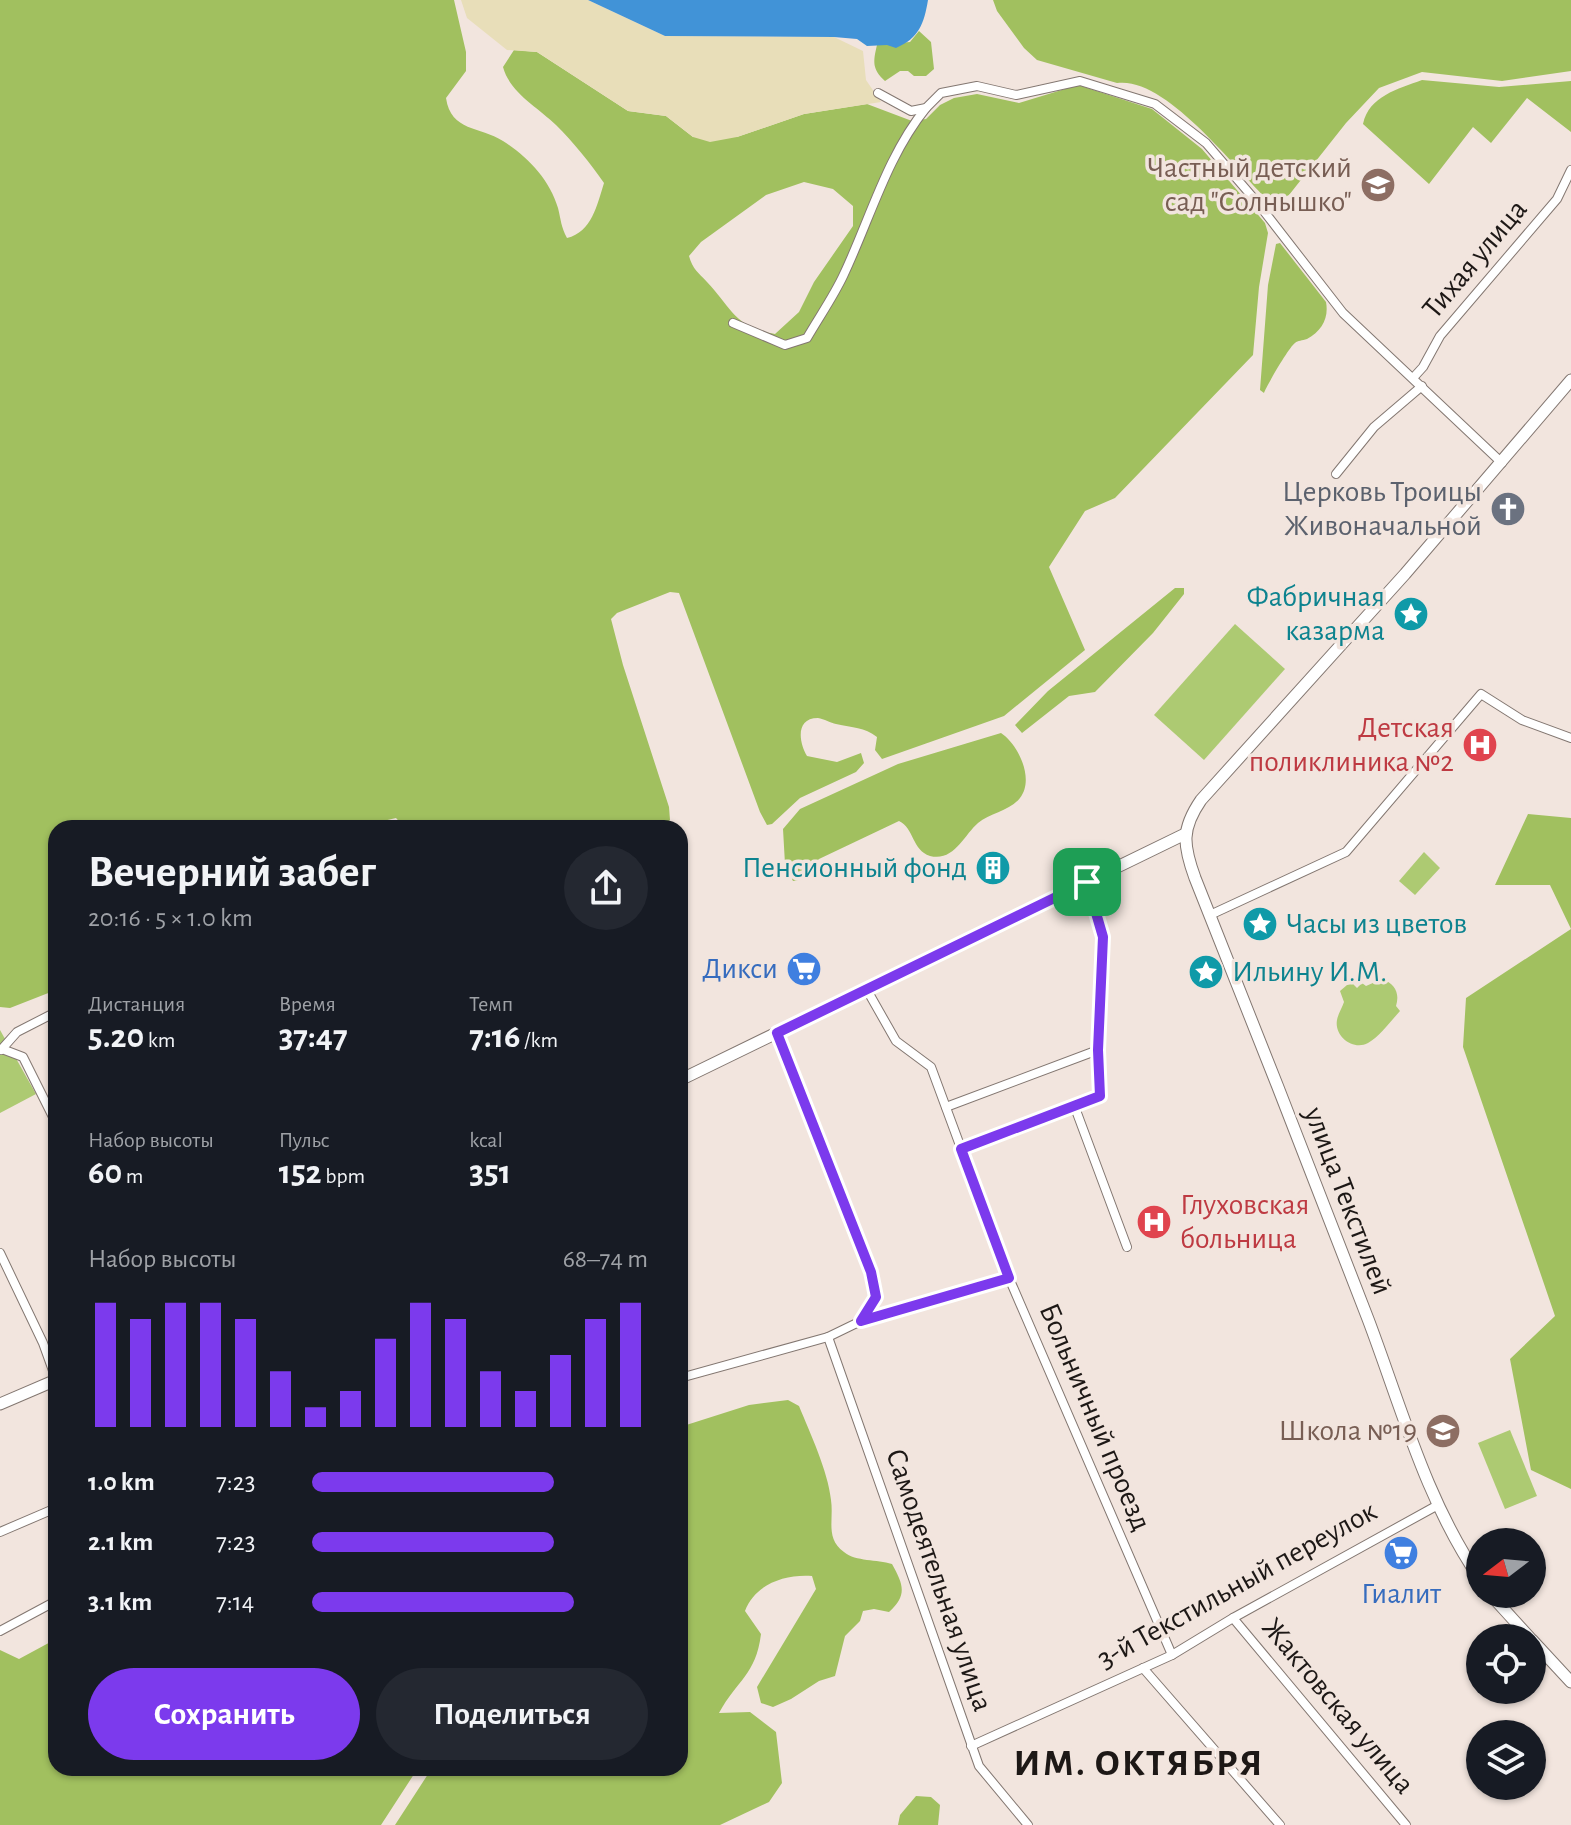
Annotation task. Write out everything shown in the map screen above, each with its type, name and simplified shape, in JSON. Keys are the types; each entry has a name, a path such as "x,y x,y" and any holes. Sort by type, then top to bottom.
{"street":[{"path":"733,323 785,345 807,338 844,276 910,127 941,93 977,86 1016,95 1080,81 1155,104 1206,143 1256,201 1343,313 1502,463"},
{"path":"878,93 911,111 926,108"},
{"name":"Тихая улица","path":"1413,378 1423,367 1440,336 1557,199 1571,170"},
{"path":"688,1076 1185,834 1188,819 1201,800 1566,393 1571,380"},
{"path":"1336,474 1374,427 1422,386"},
{"path":"1210,915 1346,852 1481,694 1522,720 1571,738"},
{"name":"улица Текстилей","path":"1185,834 1190,864 1438,1505 1466,1558"},
{"path":"961,1149 1100,1096 1098,1050 1103,937 1087,882"},
{"name":"Больничный проезд","path":"867,990 896,1041 931,1067 1009,1278 1172,1655"},
{"path":"48,1016 17,1032 1,1050 23,1057 48,1107"},
{"path":"777,1033 871,1272 876,1297 861,1321"},
{"path":"946,1107 1098,1050"},
{"path":"1074,1105 1127,1247"},
{"path":"0,1253 2,1264 48,1357"},
{"path":"688,1376 828,1337 861,1321 1009,1278"},
{"name":"Самодеятельная улица","path":"828,1337 979,1766 1028,1825"},
{"path":"0,1404 48,1383"},
{"name":"3-й Текстильный переулок","path":"971,1746 1172,1655 1438,1505"},
{"path":"0,1532 48,1511"},
{"path":"0,1631 48,1605"},
{"path":"1503,1608 1517,1624"},
{"name":"Жактовская улица","path":"1233,1618 1406,1825"},
{"path":"1546,1655 1571,1682"},
{"path":"1143,1668 1280,1825"}],"green space":[{"path":"0,0 454,0 466,52 466,71 446,98 449,109 460,123 503,141 536,170 554,198 567,238 588,224 604,183 563,132 512,84 503,67 514,50 537,52 628,111 666,116 693,137 737,137 804,114 867,104 912,121 926,119 940,105 954,98 977,94 1019,103 1078,85 1152,109 1202,149 1265,223 1268,233 1253,355 1115,498 1085,511 1049,567 1085,650 1004,716 882,759 875,750 877,737 872,734 818,718 811,719 805,722 801,732 807,756 837,762 861,753 864,763 856,772 800,798 767,825 679,593 670,592 617,613 611,619 669,807 670,820 48,820 48,993 10,1008 0,1007","holes":["804,182 833,189 853,206 853,226 814,282 799,312 775,334 742,322 692,265 689,256 701,242 766,195"]},
{"path":"993,0 1571,0 1571,71 1502,81 1422,72 1379,88 1346,123 1289,195 1269,201 1199,127 1157,94 1136,85 1117,83 1037,60 1024,48 997,11"},
{"path":"919,31 931,42 934,69 926,76 900,71 885,81 875,65 877,45 910,42"},
{"path":"1422,80 1499,87 1571,81 1571,132 1527,98 1491,143 1473,127 1429,184 1363,124 1366,114 1378,100 1394,90"},
{"path":"1280,243 1326,302 1326,313 1317,332 1292,346 1264,393 1260,390 1268,285 1276,244"},
{"path":"1175,588 1184,588 1184,594 1153,633 1095,692 1069,696 1022,733 1015,725 1048,691"},
{"path":"1235,624 1285,669 1204,760 1154,715"},
{"path":"1001,733 1013,745 1022,762 1026,781 1024,790 1011,806 978,823 952,851 938,857 924,853 899,821 819,859 803,879 793,881 785,864 783,829 800,809 898,764"},
{"path":"1528,814 1571,818 1571,929 1550,885 1495,885"},
{"path":"1424,852 1440,868 1415,895 1399,881"},
{"path":"1571,929 1571,1489 1531,1470 1510,1359 1555,1316 1463,1047 1466,998"},
{"path":"1382,979 1395,990 1396,1006 1400,1011 1368,1043 1351,1043 1338,1031 1338,1018 1344,1002 1340,991 1347,985 1353,984 1357,988 1362,983 1366,986"},
{"path":"0,1030 36,1094 0,1113"},
{"path":"788,1400 799,1406 829,1489 834,1541 849,1555 892,1564 902,1589 899,1600 889,1612 874,1609 863,1611 860,1621 845,1636 835,1676 819,1681 773,1707 761,1703 757,1687 816,1589 812,1576 792,1577 763,1588 750,1602 745,1611 761,1634 755,1659 719,1713 750,1712 776,1732 782,1783 769,1802 720,1825 395,1825 427,1776 688,1776 688,1424 749,1405"},
{"path":"1510,1430 1537,1496 1505,1509 1478,1443"},
{"path":"48,1643 48,1776 413,1776 381,1825 0,1825 0,1650 19,1659"},
{"path":"916,1796 931,1797 940,1805 938,1825 898,1825 900,1815"}],"sand":[{"path":"461,0 588,0 665,36 834,37 863,51 866,80 881,102 804,114 737,137 710,142 693,137 666,116 628,111 537,52 507,50 467,18"}],"water":[{"path":"588,0 928,0 925,16 915,35 896,48 867,46 857,39 834,37 665,36"}],"place":[{"name":"Частный детский сад \"Солнышко\"","path":"1378,185"},
{"name":"Церковь Троицы Живоначальной","path":"1508,509"},
{"name":"Фабричная казарма","path":"1411,614"},
{"name":"Детская поликлиника №2","path":"1480,745"},
{"name":"Пенсионный фонд","path":"993,868"},
{"name":"Часы из цветов","path":"1260,924"},
{"name":"Дикси","path":"804,969"},
{"name":"Ильину И.М.","path":"1206,972"},
{"name":"Глуховская больница","path":"1154,1222"},
{"name":"Школа №19","path":"1443,1431"},
{"name":"Гиалит","path":"1401,1553"}],"district":[{"name":"ИМ. ОКТЯБРЯ","path":"1139,1764"}],"route":[{"path":"1087,882 1103,937 1098,1050 1100,1096 961,1149 1009,1278 861,1321 876,1297 871,1272 777,1033 1087,882"}]}
